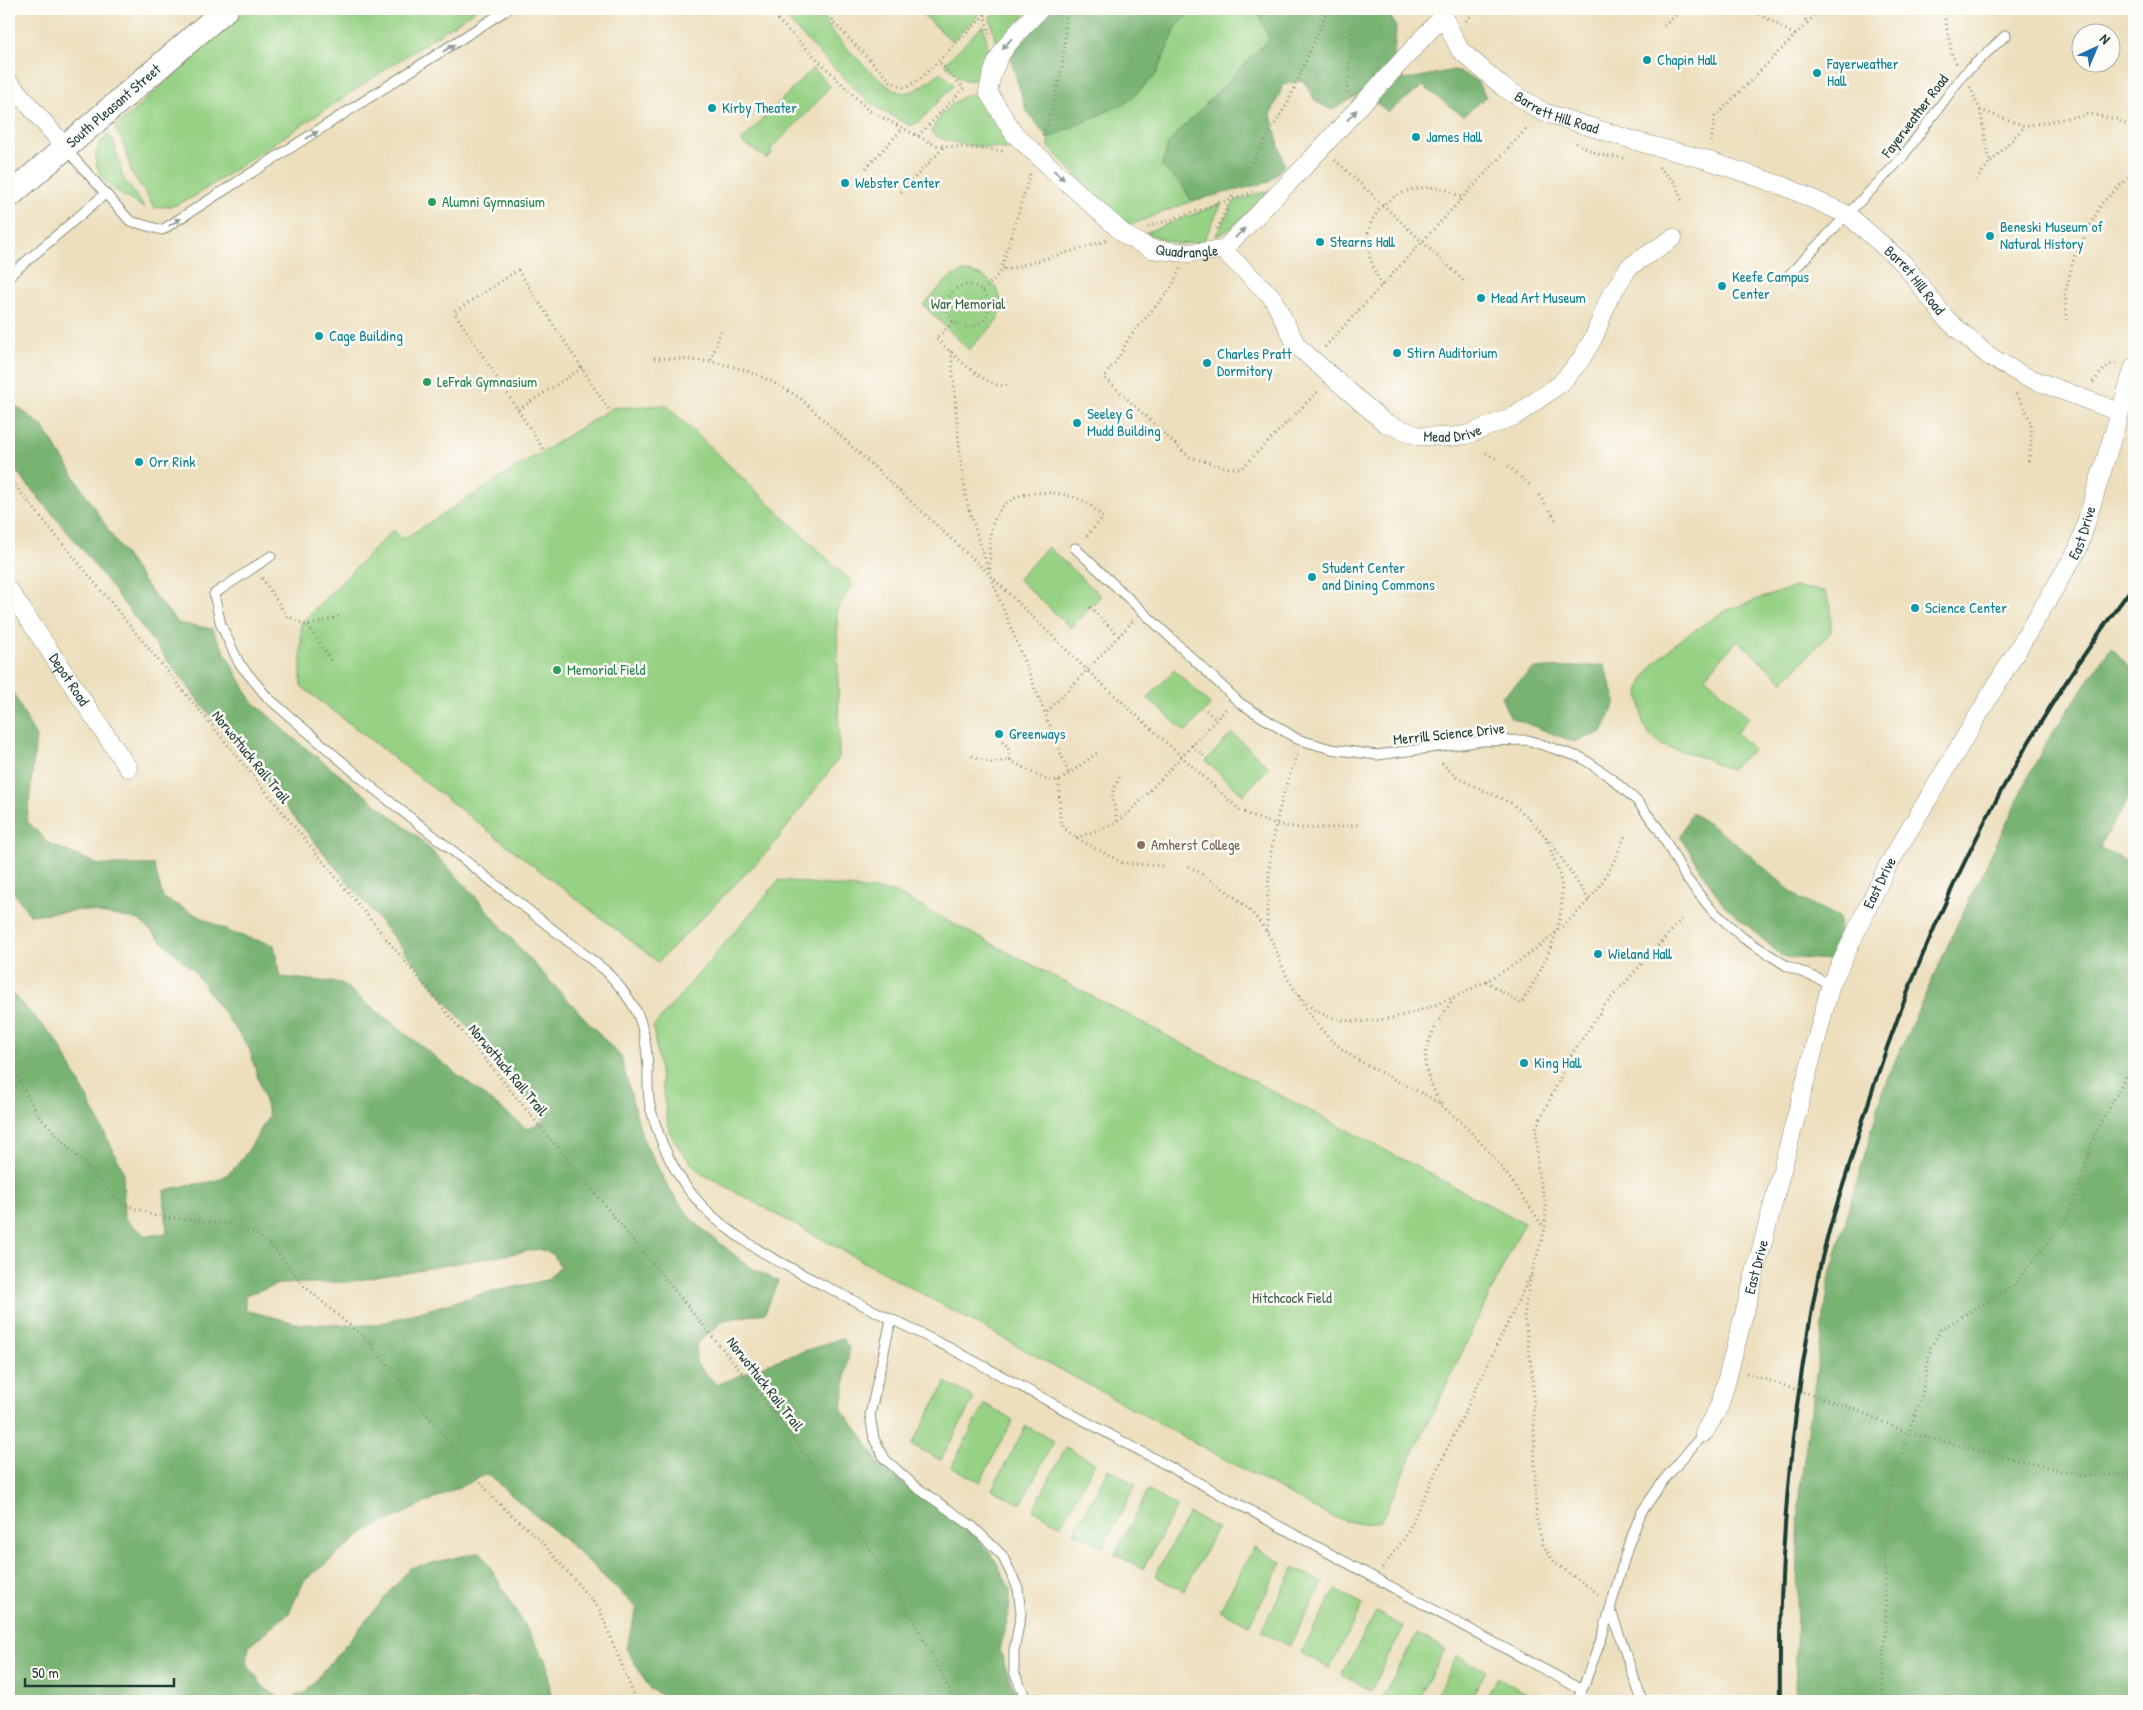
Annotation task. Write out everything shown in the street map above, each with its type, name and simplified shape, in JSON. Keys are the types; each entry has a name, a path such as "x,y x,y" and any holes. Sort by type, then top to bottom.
{"main road":[{"name":"South Pleasant Street","path":"9,196 218,11"}],"street":[{"name":"Quadrangle","path":"1040,9 1003,48 992,70 988,92 1014,134 1125,235 1151,249 1187,253 1215,250 1322,148 1443,13"},
{"name":"Barrett Hill Road","path":"1443,13 1460,50 1503,87 1543,112 1642,143 1707,152"},
{"path":"9,82 65,147"},
{"name":"Barret Hill Road","path":"1707,152 1848,214 1904,264 1947,320 1989,356 2024,376 2119,412"},
{"name":"Mead Drive","path":"1215,250 1272,297 1297,346 1332,379 1385,423 1419,436 1466,435 1515,416 1560,384 1580,360 1594,337 1609,298 1629,266 1673,238"},
{"name":"East Drive","path":"1704,1433 1720,1405 1831,984 1887,867 2078,550 2119,412 2128,366"},
{"name":"Depot Road","path":"9,590 128,768"}],"lane":[{"path":"65,147 130,221 162,230 508,9"},
{"name":"Fayerweather Road","path":"1787,277 1910,148 1963,75 2006,35"},
{"path":"9,276 105,194"},
{"name":"Merrill Science Drive","path":"1075,548 1240,703 1297,739 1331,749 1378,755 1483,741 1528,740 1582,758 1610,776 1637,801 1658,828 1686,878 1711,909 1744,938 1787,966 1831,984"},
{"path":"271,556 214,594 221,626 239,663 267,697 374,789 606,971 631,998 643,1024 650,1108 659,1133 670,1159 686,1187 712,1216 741,1240 767,1256 950,1348 1582,1690"},
{"path":"891,1320 870,1415 874,1438 885,1459 916,1487 972,1526 1002,1555 1018,1588 1021,1614 1014,1651 1014,1672 1027,1701"},
{"path":"1577,1701 1610,1608 1628,1546 1641,1513 1663,1481 1704,1433"},
{"path":"1610,1608 1642,1701"}],"path":[{"path":"767,9 868,110 935,144 1036,154"},
{"path":"831,9 833,22 891,82 905,88 914,84 991,9"},
{"path":"983,9 991,40"},
{"path":"1215,250 1231,198 1288,102 1328,9"},
{"path":"1344,124 1354,9"},
{"path":"1463,25 1477,9"},
{"path":"1664,26 1682,9"},
{"path":"1750,9 1795,35"},
{"path":"1801,9 1807,23"},
{"path":"1707,152 1715,118 1821,9"},
{"path":"1943,9 1952,55 1961,71"},
{"path":"918,136 964,88 938,61"},
{"path":"1967,82 1980,110 1990,162"},
{"path":"1980,110 2025,126 2089,114 2116,119 2134,128"},
{"path":"1974,183 1990,162 2025,126"},
{"path":"1312,360 1528,127"},
{"path":"866,168 903,128"},
{"path":"1570,138 1582,147 1612,158 1631,158"},
{"path":"901,192 945,145"},
{"path":"1322,148 1464,281"},
{"path":"1653,165 1660,168 1676,184 1682,201"},
{"path":"2067,320 2065,294 2074,257 2102,203 2134,172"},
{"path":"1381,286 1372,264 1368,244 1371,224 1383,204 1394,196 1408,190 1427,187 1441,188 1464,198"},
{"path":"1187,253 1171,288 1129,338 1119,357 1104,377 1190,457 1228,468 1242,468 1252,461 1306,400 1332,379"},
{"path":"983,290 1004,268"},
{"path":"544,450 454,312 518,270 609,410"},
{"path":"964,284 971,284 983,290 989,304 986,318 974,327 966,328 953,322 948,316 946,303 952,291 964,284"},
{"path":"953,322 936,339 993,385 1007,386"},
{"path":"711,360 721,331"},
{"path":"950,351 960,455 967,503 990,575 1069,774"},
{"path":"654,358 711,360 740,367 761,376 801,399 990,575 1088,670 1240,810 1259,820 1317,830 1359,825"},
{"path":"2087,388 2108,365 2128,366"},
{"path":"518,410 582,368"},
{"path":"2014,391 2028,410 2032,439 2028,464"},
{"path":"1486,453 1498,460"},
{"path":"1508,466 1517,474"},
{"path":"1521,477 1530,485"},
{"name":"Norwottuck Rail Trail","path":"9,478 765,1401 816,1469 885,1570 920,1631 954,1701"},
{"path":"990,575 990,546 994,522 1001,509 1022,495 1041,492 1066,495 1088,503 1103,518 1075,548"},
{"path":"1539,495 1557,522"},
{"path":"255,567 287,616 308,626 332,662"},
{"path":"1090,607 1119,636"},
{"path":"1046,712 1142,612"},
{"path":"308,626 341,616"},
{"path":"1206,710 1216,720"},
{"path":"1076,838 1100,830 1118,821 1131,811 1225,710"},
{"path":"1002,740 1008,747 1010,760"},
{"path":"1192,745 1207,759"},
{"path":"972,756 991,762 1010,760 1044,779 1059,781 1097,754"},
{"path":"1442,763 1457,778 1511,803 1544,834 1589,900"},
{"path":"1267,933 1269,860 1275,824 1291,771"},
{"path":"1118,821 1112,794 1120,776"},
{"path":"1059,781 1060,820 1064,828 1076,838 1123,863 1162,866"},
{"path":"1486,981 1520,1004 1540,974 1550,952 1562,904 1560,881 1544,834"},
{"path":"1296,991 1310,1006 1345,1021 1364,1021 1394,1016 1455,997 1503,972 1555,932 1589,900 1604,880 1626,834"},
{"path":"1189,866 1236,898 1255,916 1267,933 1281,967 1311,1019 1347,1055 1441,1105 1487,1147 1544,1229"},
{"path":"1602,1601 1599,1593 1555,1563 1543,1545 1536,1517 1533,1380 1524,1314 1532,1272 1544,1229 1546,1203 1538,1176 1536,1128 1572,1054 1605,1005 1683,918"},
{"path":"1441,1105 1425,1067 1429,1042 1440,1018 1455,997"},
{"path":"9,1053 22,1086 38,1115 121,1203 155,1216 228,1224 255,1233 275,1249 304,1286 371,1344 495,1500 541,1541 600,1610 636,1701"},
{"path":"1882,1701 1886,1625 1884,1534 1892,1479 1922,1394 1931,1348 1941,1329 2013,1286 2065,1221 2080,1190 2094,1136 2134,1062"},
{"path":"1375,1578 1404,1539 1532,1272"},
{"path":"1729,1368 1855,1409 1908,1433 2083,1476 2134,1474"}],"green space":[{"path":"248,9 477,9 195,196 176,205 155,208 132,173 122,140 114,128"},
{"path":"776,9 822,9 831,30 866,67 897,91 904,93 914,91 941,72 954,85 920,121 910,126 868,102"},
{"path":"917,9 980,10 976,18 952,41"},
{"path":"998,9 1031,9 999,41 995,40 990,17"},
{"path":"1052,9 1194,9 1177,26 1155,76 1127,102 1048,138 1026,110 1010,56"},
{"path":"1194,9 1257,9 1269,39 1169,142 1162,166 1183,187 1192,201 1130,225 1114,215 1049,147 1048,138 1127,102 1155,76 1177,26"},
{"path":"1257,9 1386,9 1396,26 1394,55 1404,80 1454,70 1476,80 1486,97 1463,116 1423,86 1388,112 1363,92 1332,110 1316,102 1303,80 1283,85 1271,115 1284,165 1269,182 1192,201 1183,187 1162,166 1169,142 1269,39"},
{"path":"983,25 989,50 977,78 964,80 946,65 946,62"},
{"path":"813,68 830,86 813,107 770,150 772,153 766,159 741,141"},
{"path":"967,95 984,95 1026,151 961,144 938,137 931,132 946,110 956,101"},
{"path":"107,134 114,142 123,178 145,208 118,192 102,177 97,168 98,148"},
{"path":"1271,190 1231,228 1215,237 1235,201"},
{"path":"1222,203 1203,242 1177,244 1145,233"},
{"name":"War Memorial","path":"962,272 980,275 987,279 994,285 1001,300 998,318 969,350 923,305 948,279"},
{"path":"9,400 43,427 116,542 149,589 178,623 212,629 251,700 292,737 420,839 468,888 523,952 621,1057 642,1137 669,1189 693,1221 749,1267 778,1281 765,1313 724,1320 696,1344 696,1363 717,1385 772,1362 842,1338 849,1348 842,1410 861,1434 879,1464 891,1475 962,1520 994,1558 1010,1589 1009,1613 1000,1650 1010,1681 1022,1701 671,1701 650,1689 626,1648 637,1608 576,1550 487,1474 366,1531 304,1581 289,1613 249,1646 246,1663 264,1688 284,1700 305,1693 410,1568 481,1552 547,1663 551,1699 549,1701 9,1701 9,991 56,1039 123,1170 124,1218 146,1236 167,1233 164,1191 214,1181 223,1177 239,1163 269,1115 249,1048 193,970 139,920 83,910 30,915 9,886 9,685 36,737 27,821 48,843 99,865 154,865 163,898 232,933 274,945 280,977 341,983 527,1129 545,1121 208,713 82,549 9,463","holes":["539,1249 553,1254 560,1266 547,1280 478,1295 375,1325 299,1324 245,1310 245,1295 279,1284 347,1282"]},
{"name":"Memorial Field","path":"666,405 853,583 837,609 839,758 771,848 658,962 301,686 301,623 393,530 403,539 612,408"},
{"path":"1048,547 1101,596 1071,628 1018,579"},
{"path":"1794,587 1824,591 1831,606 1831,632 1783,682 1738,640 1705,676 1749,718 1736,733 1753,749 1731,770 1704,758 1663,746 1650,736 1643,724 1639,692 1642,682 1654,664 1677,642 1724,611"},
{"path":"2111,647 2134,672 2134,789 2099,847 2134,865 2134,1701 1795,1701 1799,1495 1830,1275 1886,1081 1957,925 2044,746"},
{"path":"1604,665 1616,701 1602,732 1574,742 1510,717 1501,697 1533,669"},
{"path":"1174,670 1211,705 1185,732 1148,698"},
{"path":"1232,733 1269,767 1243,795 1206,761"},
{"path":"1692,812 1737,844 1800,899 1839,917 1840,941 1831,960 1783,957 1722,903 1680,836"},
{"name":"Hitchcock Field","path":"779,880 893,892 1524,1223 1381,1521 1356,1523 1340,1519 1316,1509 699,1172 681,1151 669,1131 653,1027"},
{"path":"946,1382 974,1398 941,1460 912,1445"},
{"path":"985,1404 1013,1420 980,1482 951,1467"},
{"path":"1026,1426 1054,1441 1021,1504 992,1489"},
{"path":"1066,1447 1095,1463 1061,1525 1033,1510"},
{"path":"1108,1469 1136,1485 1103,1547 1074,1532"},
{"path":"1148,1491 1177,1506 1143,1569 1115,1554"},
{"path":"1189,1513 1217,1528 1184,1591 1155,1576"},
{"path":"1254,1547 1282,1563 1249,1625 1220,1610"},
{"path":"1294,1568 1323,1583 1289,1646 1261,1631"},
{"path":"1335,1590 1363,1605 1330,1668 1301,1653"},
{"path":"1376,1612 1404,1627 1371,1690 1342,1675"},
{"path":"1417,1634 1445,1649 1417,1701 1392,1701 1383,1696"},
{"path":"1457,1656 1486,1671 1469,1701 1433,1701"},
{"path":"1497,1677 1526,1693 1521,1701 1485,1701"}],"railway":[{"path":"1780,1701 1781,1593 1788,1486 1809,1325 1825,1244 1874,1085 1901,1009 1932,934 1965,861 2002,789 2043,719 2087,651 2134,585"}],"place":[{"name":"Chapin Hall","path":"1647,60"},
{"name":"Fayerweather Hall","path":"1817,73"},
{"name":"Kirby Theater","path":"712,108"},
{"name":"James Hall","path":"1416,137"},
{"name":"Webster Center","path":"845,183"},
{"name":"Alumni Gymnasium","path":"432,202"},
{"name":"Beneski Museum of Natural History","path":"1990,236"},
{"name":"Stearns Hall","path":"1320,242"},
{"name":"Keefe Campus Center","path":"1722,286"},
{"name":"Mead Art Museum","path":"1481,298"},
{"name":"Cage Building","path":"319,336"},
{"name":"Stirn Auditorium","path":"1397,353"},
{"name":"Charles Pratt Dormitory","path":"1207,363"},
{"name":"LeFrak Gymnasium","path":"427,382"},
{"name":"Seeley G Mudd Building","path":"1077,423"},
{"name":"Orr Rink","path":"139,462"},
{"name":"Student Center and Dining Commons","path":"1312,577"},
{"name":"Science Center","path":"1915,608"},
{"name":"Memorial Field","path":"557,670"},
{"name":"Greenways","path":"999,734"},
{"name":"Amherst College","path":"1141,845"},
{"name":"Wieland Hall","path":"1598,954"},
{"name":"King Hall","path":"1524,1063"}]}
